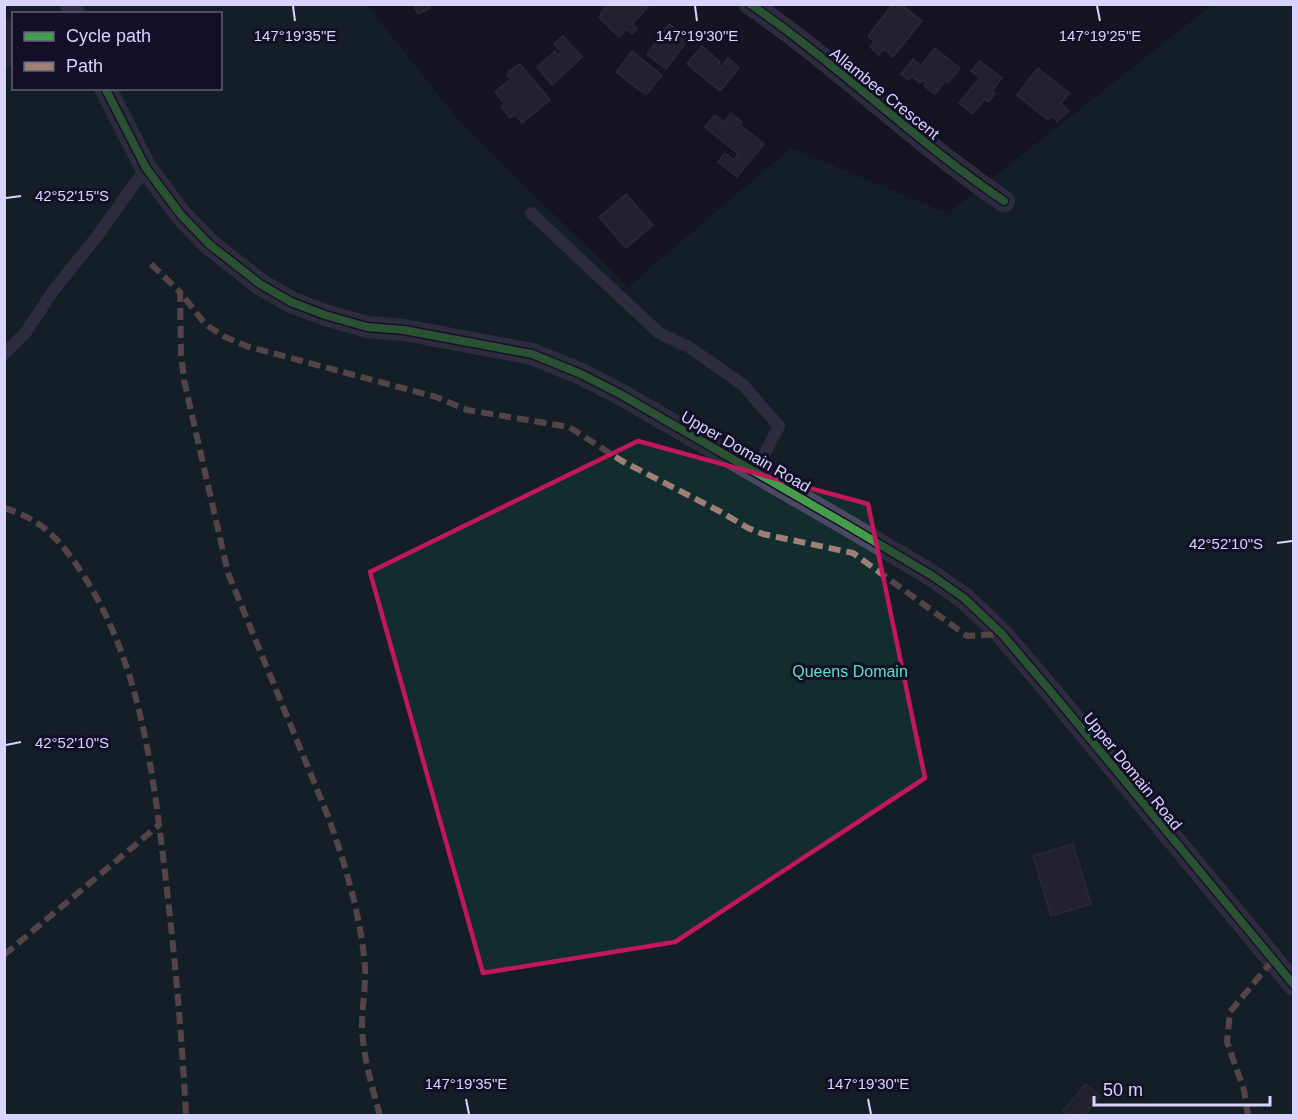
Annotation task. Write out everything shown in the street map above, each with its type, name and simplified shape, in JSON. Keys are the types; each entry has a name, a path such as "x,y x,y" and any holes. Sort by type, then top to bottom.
{"street":[{"name":"Allambee Crescent","path":"750,4 787,30 961,171 1004,201"},
{"name":"Upper Domain Road","path":"106,90 146,168 181,215 209,244 260,284 291,302 367,327 404,330 532,354 580,374 620,394 755,472 931,575 964,598 1002,634 1293,985"}],"lane":[{"path":"4,354 26,332 53,291 98,235 146,168"},
{"path":"531,213 659,333 689,347 743,385 779,426 755,472"}],"highlighted area":[{"path":"638,441 868,504 925,778 675,942 483,973 370,572"}],"green space":[{"name":"Queens Domain","path":"5,5 367,5 459,121 628,287 791,148 949,214 1212,5 1293,5 1293,1115 5,1116"}],"building":[{"path":"413,4 428,4 430,8 418,14"},
{"path":"607,4 645,4 648,7 632,24 637,29 632,34 626,29 619,37 599,17"},
{"path":"893,4 900,4 922,21 893,57 884,49 879,55 870,47 874,42 868,36"},
{"path":"12,20 12,65 5,66 4,21"},
{"path":"669,24 689,39 666,69 647,54"},
{"path":"563,36 582,57 552,85 537,67 555,51 558,55 561,52 554,44"},
{"path":"702,46 720,62 718,65 721,67 728,58 739,68 720,91 687,64"},
{"path":"935,48 960,68 948,83 945,81 935,94 924,86 926,83 922,80 920,83 912,76 909,80 901,74 913,59 921,66"},
{"path":"632,51 662,75 646,95 616,72"},
{"path":"980,61 1002,78 992,91 995,94 988,102 985,99 972,114 959,103 980,78 971,71"},
{"path":"520,64 550,100 522,123 515,115 510,118 501,107 505,104 495,92 511,79 507,75 509,71"},
{"path":"1038,68 1069,93 1061,103 1069,111 1057,121 1051,116 1048,120 1017,95"},
{"path":"731,113 742,122 740,125 764,144 737,177 718,162 725,153 734,160 738,154 705,127 715,115 724,122"},
{"path":"626,194 653,225 626,248 599,217"},
{"path":"1073,844 1091,904 1051,916 1033,856"},
{"path":"1086,1084 1100,1096 1084,1116 1068,1116 1063,1111"}],"marked path":[{"path":"151,264 180,292"},
{"path":"380,1116 364,1049 362,1019 365,967 356,909 328,816 228,573 184,380 181,354 180,292 205,324 223,336 246,346 436,397 467,410 569,427 622,461 748,528 763,534 853,553 967,636 1002,634"},
{"path":"4,508 40,525 58,541 74,561 102,608 119,645 132,683 150,761 161,841 175,969 186,1116"},
{"path":"4,955 159,825"},
{"path":"1248,1116 1244,1090 1227,1042 1230,1012 1273,960"}],"cycle path":[{"path":"750,4 815,52 971,178 1004,201"},
{"path":"106,90 146,168 181,215 209,244 260,284 291,302 367,327 404,330 532,354 581,374 620,394 847,525 931,575 964,598 1002,634 1294,985"}]}
